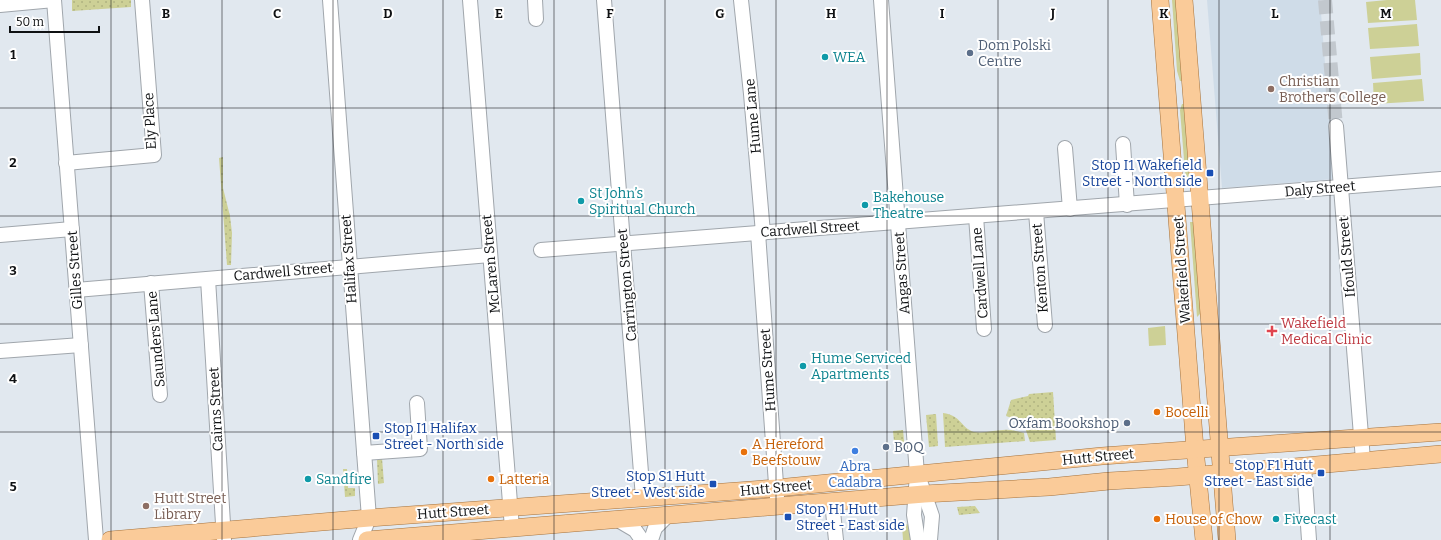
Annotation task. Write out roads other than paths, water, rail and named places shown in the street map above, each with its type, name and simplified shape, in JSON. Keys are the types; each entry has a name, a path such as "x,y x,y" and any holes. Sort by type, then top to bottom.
{"main road":[{"name":"Wakefield Street","path":"1160,0 1197,475 1204,540"},
{"name":"Wakefield Street","path":"1184,0 1227,540"},
{"path":"1168,95 1191,93"},
{"name":"Hutt Street","path":"110,540 223,535 368,518 776,488 1062,460 1195,449 1441,432"},
{"name":"Hutt Street","path":"376,540 920,495 1064,486 1441,454"},
{"path":"1062,460 1064,486"}],"street":[{"name":"Gilles Street","path":"54,0 96,540"},
{"path":"0,5 54,0"},
{"name":"Ely Place","path":"66,163 154,155 142,0"},
{"name":"Halifax Street","path":"330,0 368,518 376,540"},
{"name":"McLaren Street","path":"470,0 512,528"},
{"path":"535,0 536,19"},
{"name":"Carrington Street","path":"604,0 643,498"},
{"name":"Hume Lane","path":"741,0 751,94 760,233"},
{"name":"Angas Street","path":"881,0 917,474 920,495 932,516 930,540"},
{"name":"Ifould Street","path":"1336,126 1363,460"},
{"path":"1123,144 1127,205"},
{"path":"1065,148 1070,209"},
{"name":"Daly Street","path":"1200,199 1441,179"},
{"name":"Cardwell Street","path":"541,250 1200,199"},
{"name":"Kenton Street","path":"1036,212 1044,325"},
{"name":"Cardwell Lane","path":"976,216 984,329"},
{"path":"0,236 72,229"},
{"name":"Hume Street","path":"760,233 777,507"},
{"name":"Cardwell Street","path":"76,290 490,255"},
{"name":"Cairns Street","path":"208,279 223,535"},
{"name":"Saunders Lane","path":"151,283 160,395"},
{"path":"0,351 81,345"},
{"path":"364,453 420,449 417,403"},
{"path":"1304,466 1309,540"},
{"name":"Angas Street","path":"918,540 914,515 920,495"},
{"path":"832,502 836,540"},
{"path":"651,540 655,528 668,516"},
{"name":"Halifax Street","path":"360,540 368,518"},
{"path":"618,520 635,530 642,540"}],"tunnel":[{"path":"1325,0 1336,126"}],"place":[{"name":"Dom Polski Centre","path":"970,53"},
{"name":"WEA","path":"825,57"},
{"name":"Christian Brothers College","path":"1271,89"},
{"name":"Stop I1 Wakefield Street - North side","path":"1210,173"},
{"name":"St John’s Spiritual Church","path":"581,201"},
{"name":"Bakehouse Theatre","path":"865,205"},
{"name":"Wakefield Medical Clinic","path":"1272,331"},
{"name":"Hume Serviced Apartments","path":"803,366"},
{"name":"Bocelli","path":"1157,412"},
{"name":"Oxfam Bookshop","path":"1127,423"},
{"name":"Stop I1 Halifax Street - North side","path":"376,436"},
{"name":"BOQ","path":"886,447"},
{"name":"Abra Cadabra","path":"855,451"},
{"name":"A Hereford Beefstouw","path":"744,452"},
{"name":"Stop F1 Hutt Street - East side","path":"1321,473"},
{"name":"Sandfire","path":"308,479"},
{"name":"Latteria","path":"491,479"},
{"name":"Stop S1 Hutt Street - West side","path":"713,484"},
{"name":"Hutt Street Library","path":"146,506"},
{"name":"Stop H1 Hutt Street - East side","path":"788,517"},
{"name":"House of Chow","path":"1157,519"},
{"name":"Fivecast","path":"1276,519"}]}
